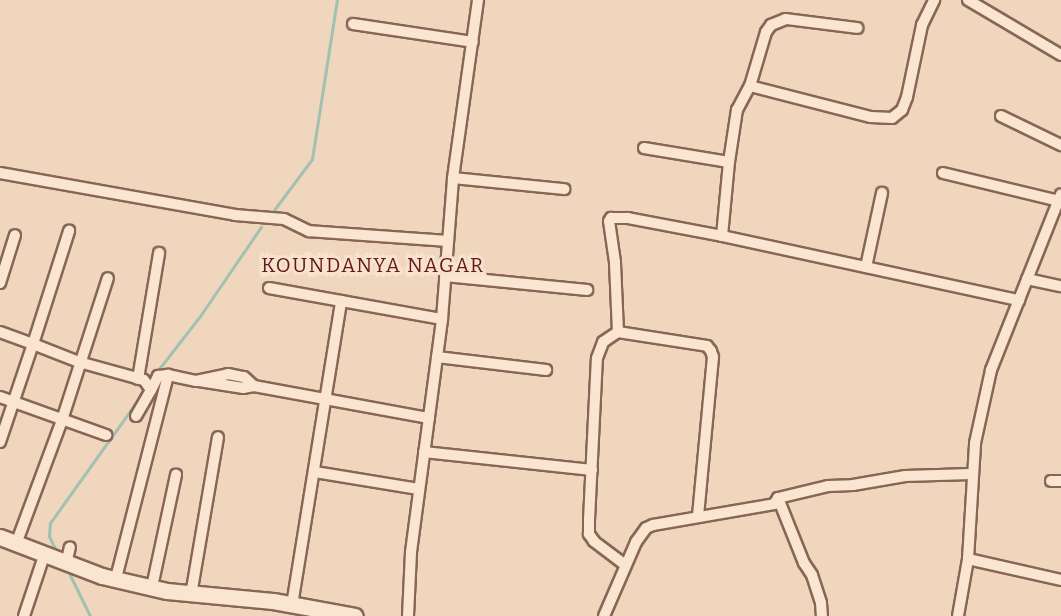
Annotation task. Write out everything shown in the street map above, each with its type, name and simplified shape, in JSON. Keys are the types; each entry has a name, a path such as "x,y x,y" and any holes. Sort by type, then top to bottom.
{"main road":[{"path":"0,537 66,564 152,587 191,595 292,605 355,616"}],"street":[{"path":"408,616 419,489 442,319 453,178 478,0"},
{"path":"750,86 871,117 892,118 902,110 907,98 922,25 934,0"},
{"path":"968,0 1061,55"},
{"path":"722,236 737,110 750,86 766,32 779,20 797,19 857,28"},
{"path":"353,24 472,42"},
{"path":"1001,116 1061,145"},
{"path":"644,148 729,162"},
{"path":"0,173 235,215 284,219 309,231 447,241"},
{"path":"943,173 1060,198 991,370 971,474 968,558 958,616"},
{"path":"453,178 564,189"},
{"path":"866,267 882,193"},
{"path":"618,332 615,262 609,221 611,218 628,218 722,236 1019,300"},
{"path":"0,442 69,231"},
{"path":"0,283 15,235"},
{"path":"138,379 159,253"},
{"path":"445,276 587,290"},
{"path":"16,544 62,420 108,278"},
{"path":"1027,279 1061,286"},
{"path":"269,288 442,319"},
{"path":"292,605 341,301"},
{"path":"0,332 80,362 144,380 151,390"},
{"path":"624,564 601,548 589,534 598,353 603,342 618,332 707,346 711,351 713,357 698,516"},
{"path":"437,357 546,370"},
{"path":"136,416 158,376 168,375 196,381 228,374 244,377 254,386 429,418"},
{"path":"116,578 168,375"},
{"path":"0,397 106,435"},
{"path":"191,595 218,437"},
{"path":"424,452 592,470"},
{"path":"315,472 419,489"},
{"path":"603,616 624,564 646,528 698,516 774,504 778,498 828,486 853,485 905,476 971,474"},
{"path":"152,587 176,475"},
{"path":"778,498 804,563 812,575 821,603 822,616"},
{"path":"66,564 70,547"},
{"path":"24,616 44,556"},
{"path":"968,558 1061,580"}],"waterway":[{"path":"274,210 312,159 337,0"},
{"path":"155,374 200,316 261,227"},
{"path":"56,551 49,536 50,523 144,391"},
{"path":"70,575 90,616"}],"district":[{"name":"KOUNDANYA NAGAR","path":"373,265"}]}
